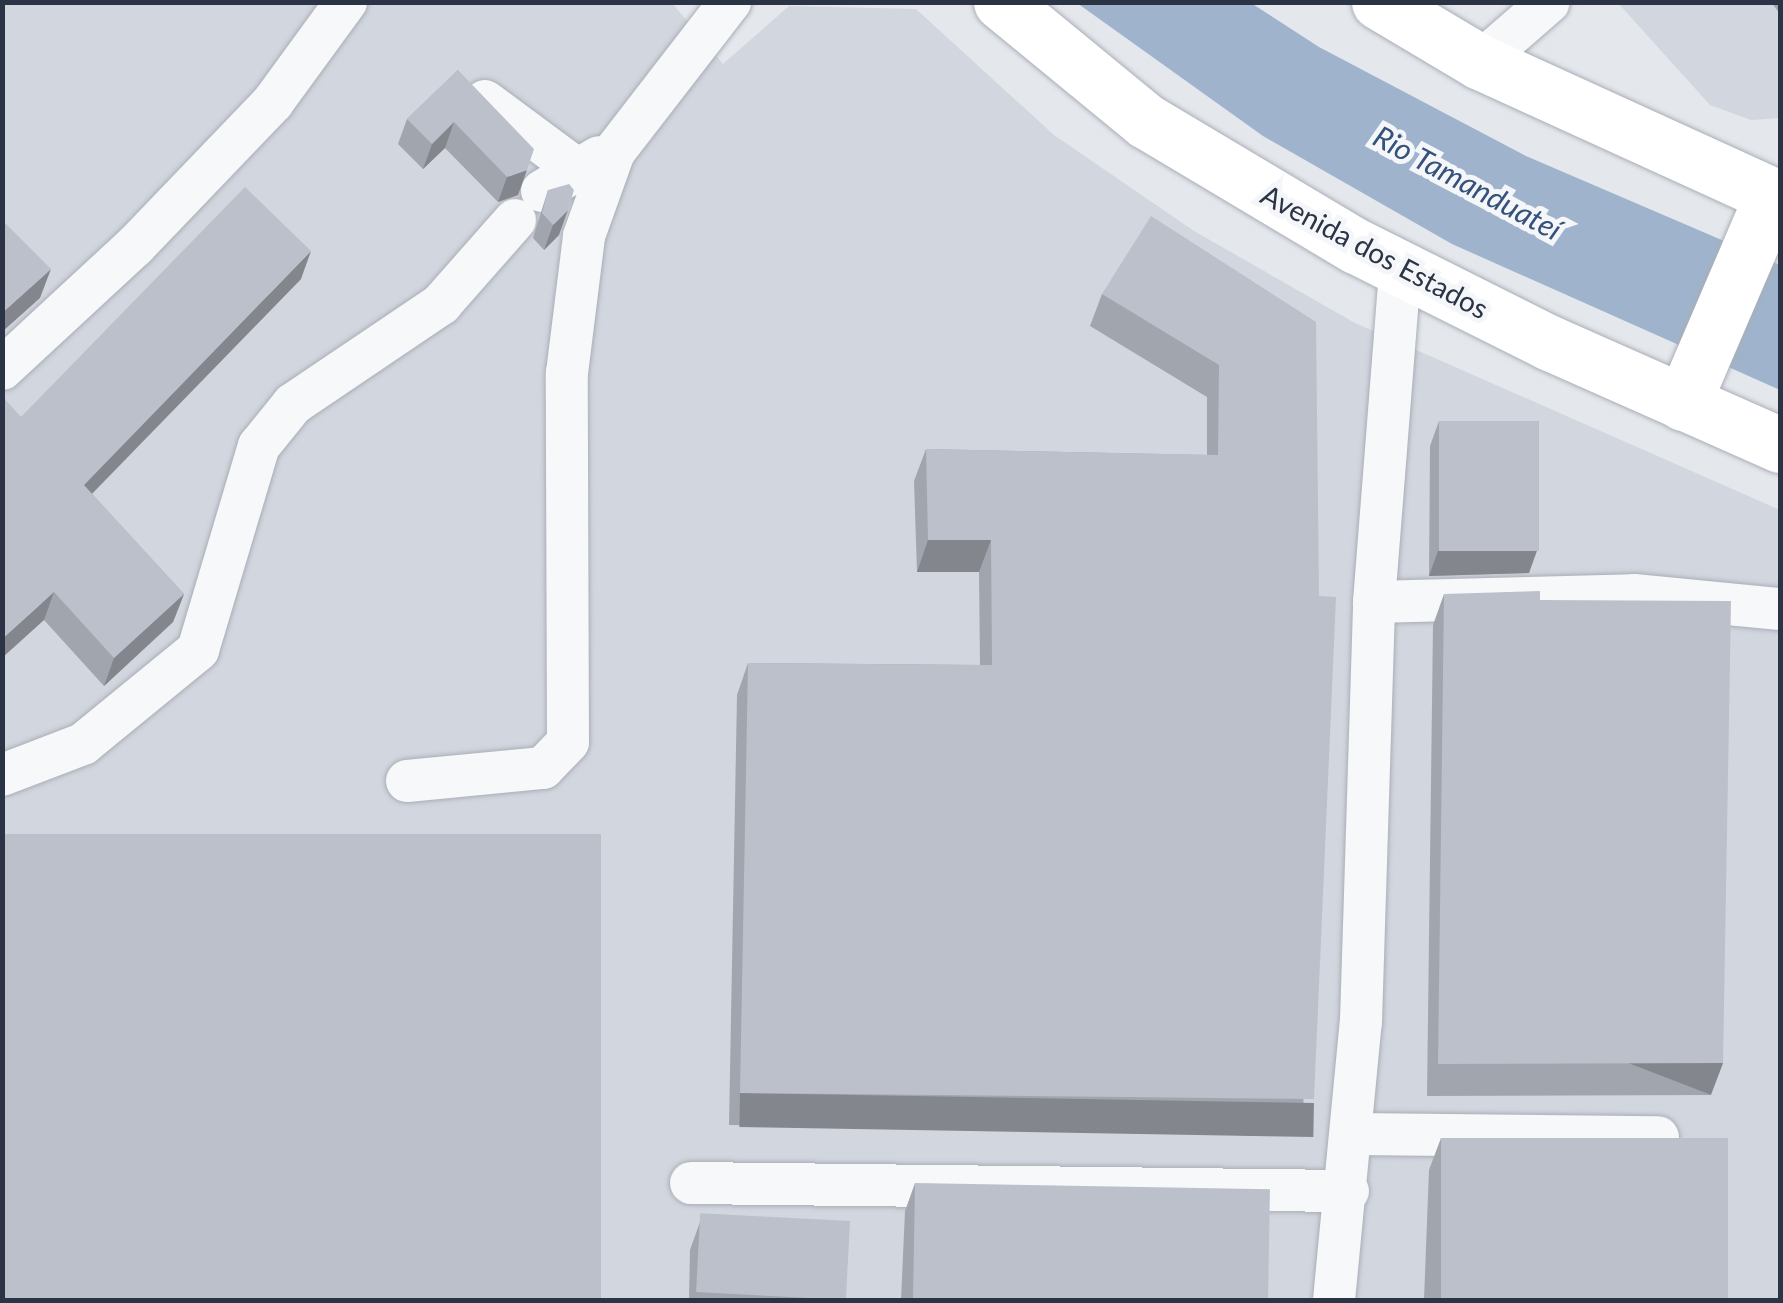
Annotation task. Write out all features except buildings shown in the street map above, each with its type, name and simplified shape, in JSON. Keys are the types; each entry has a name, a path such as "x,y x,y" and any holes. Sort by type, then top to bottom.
{"highway":[{"name":"Avenida dos Estados","path":"1001,2 1146,121 1400,270 1693,381 1780,445"},
{"path":"1379,2 1480,62 1770,210 1693,381"}],"lane":[{"path":"2,370 136,246 273,102 346,2"},
{"path":"407,781 543,768 568,742 567,373 584,236 614,152 730,2"},
{"path":"1480,62 1549,2"},
{"path":"486,102 544,193"},
{"path":"2,775 83,744 198,650 260,446 293,404 441,304 544,193 614,152"},
{"path":"1334,1300 1353,1134 1374,602 1400,270"},
{"path":"1374,602 1634,595 1780,609"},
{"path":"1353,1134 1658,1136"},
{"path":"691,1184 1348,1192"}],"shaded area":[{"path":"3,3 672,3 723,64 789,6 916,9 1054,135 1194,231 1355,323 1780,510 1780,1300 3,1300"},
{"path":"1618,3 1780,3 1780,118 1751,120 1710,105"}],"water":[{"name":"Rio Tamanduateí","path":"1077,3 1251,3 1319,47 1526,156 1780,265 1780,390 1452,244 1263,136"}]}
